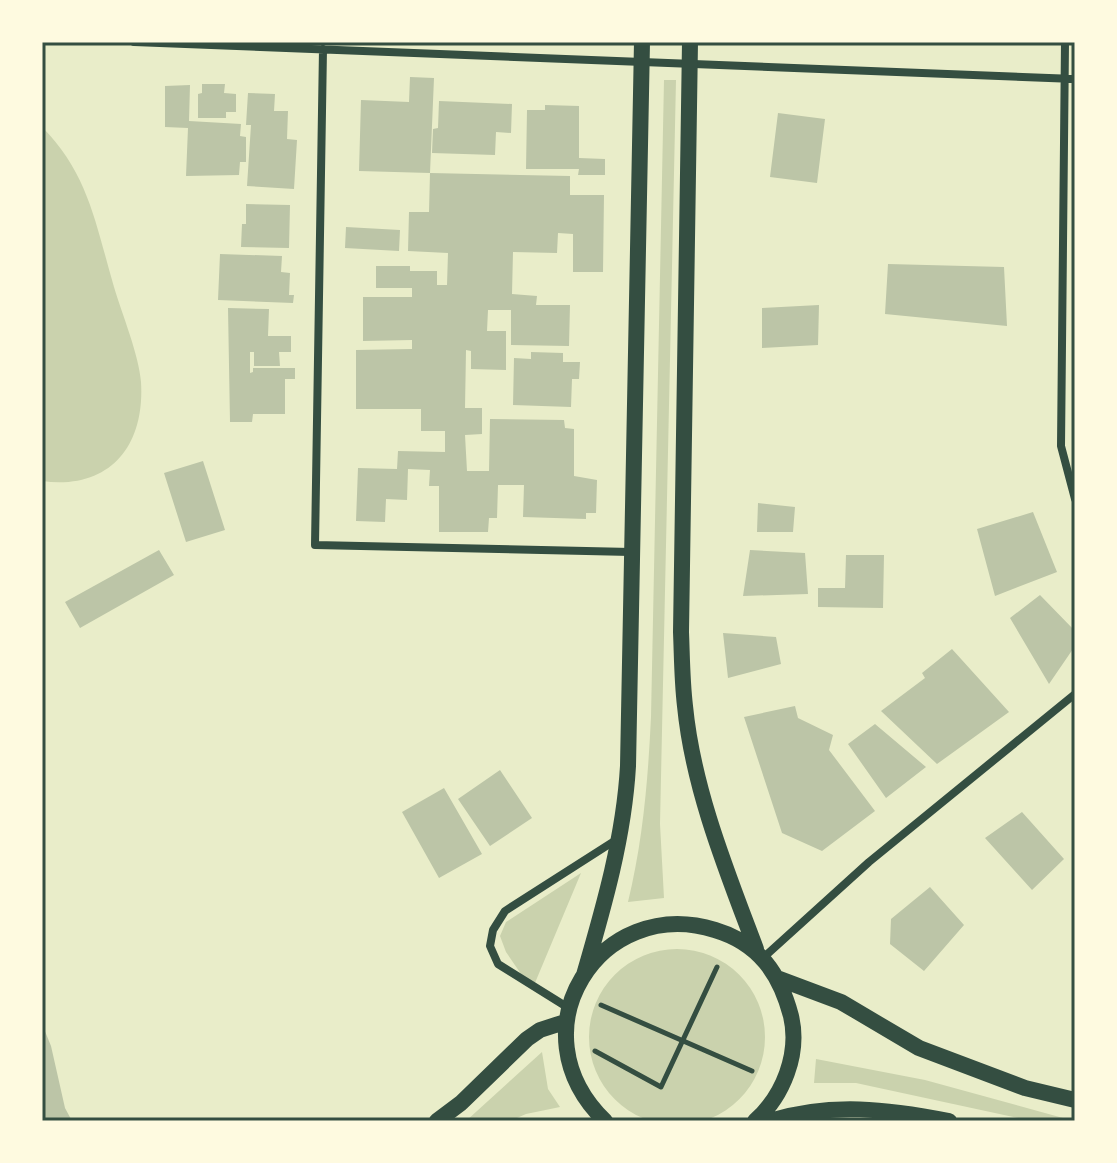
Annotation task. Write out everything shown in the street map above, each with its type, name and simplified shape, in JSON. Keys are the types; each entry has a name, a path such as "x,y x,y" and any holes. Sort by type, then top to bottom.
{"main road":[{"path":"584,975 619,837 628,766 642,42"},
{"path":"690,42 681,632 685,707 701,788 727,874 760,953 787,1000 793,1023 791,1060 779,1092 755,1121"},
{"path":"605,1121 590,1105 572,1073 567,1057 566,1015 574,990 584,975 612,946 649,928 668,924 705,926 727,933 760,953"},
{"path":"777,978 841,1002 919,1048 1025,1088 1075,1100"},
{"path":"437,1121 461,1103 527,1039 566,1015"},
{"path":"770,1121 824,1109 855,1108 896,1111 949,1121"}],"street":[{"path":"134,42 1075,79"},
{"path":"1065,42 1061,446 1075,499"},
{"path":"323,49 315,545 631,552"},
{"path":"760,953 1075,694"},
{"path":"566,1015 498,964 490,946 493,930 505,911 619,837"}],"path":[{"path":"595,1051 661,1087 717,967"},
{"path":"601,1005 752,1071"}],"green space":[{"path":"664,80 676,80 660,824 664,898 628,902 644,810 651,717"},
{"path":"42,127 71,163 89,202 134,347 141,382 137,426 118,459 104,471 66,482 42,481"},
{"path":"581,873 532,990 506,952 500,936 506,922"},
{"path":"677,949 711,956 739,975 758,1003 765,1037 758,1071 739,1099 711,1118 677,1125 643,1118 615,1099 596,1071 589,1037 596,1003 615,975 643,956"},
{"path":"542,1052 548,1089 560,1107 526,1114 510,1121 466,1121"},
{"path":"816,1059 925,1080 1063,1118 1062,1121 1032,1121 856,1083 814,1083"}],"building":[{"path":"410,77 434,78 430,173 359,171 361,100 409,102"},
{"path":"202,84 225,84 224,93 236,94 236,112 226,112 226,118 198,118 198,94 202,93"},
{"path":"190,85 189,121 241,124 240,136 246,137 246,162 240,162 239,175 186,176 188,128 165,127 165,86"},
{"path":"248,93 275,94 274,111 288,111 287,139 297,140 294,189 247,186 251,125 246,125"},
{"path":"439,101 512,104 511,133 496,132 495,155 432,153 433,129 438,128"},
{"path":"545,105 579,106 579,158 605,159 605,175 578,175 579,169 526,169 527,110 545,110"},
{"path":"778,113 825,119 817,183 770,177"},
{"path":"430,173 570,176 570,195 604,195 603,272 573,272 573,234 558,233 557,253 513,252 512,294 537,296 536,305 570,305 569,346 511,345 511,310 488,310 487,331 506,331 506,370 471,369 471,351 466,350 465,408 482,408 482,434 465,435 467,471 489,471 490,419 564,420 565,428 574,429 574,476 597,480 596,513 586,513 586,519 523,517 524,485 498,485 497,518 489,518 488,532 439,532 439,486 429,486 430,470 408,469 407,500 386,499 385,522 356,521 358,468 397,469 398,451 445,452 445,431 421,431 421,409 356,409 356,350 412,349 412,340 363,341 363,297 412,297 412,288 376,288 376,266 410,266 410,271 437,271 437,285 447,285 448,253 408,251 409,212 429,212"},
{"path":"246,204 290,205 289,248 241,247"},
{"path":"346,227 400,230 399,251 345,248"},
{"path":"220,254 282,256 281,272 290,273 289,295 294,295 293,303 218,300"},
{"path":"888,264 1004,267 1007,326 885,314"},
{"path":"819,305 818,345 762,348 762,308"},
{"path":"228,308 269,309 268,336 291,336 291,352 279,352 280,366 254,366 254,352 250,352 250,373 253,368 295,368 295,379 285,379 285,414 253,414 252,422 230,422"},
{"path":"531,352 563,353 563,362 580,362 579,379 572,379 571,407 513,405 514,358 531,359"},
{"path":"203,461 225,530 186,542 164,473"},
{"path":"758,503 795,507 793,532 757,532"},
{"path":"1033,512 1057,572 995,596 977,529"},
{"path":"159,550 174,575 80,628 65,602"},
{"path":"750,550 805,553 808,594 743,596"},
{"path":"846,555 884,555 883,608 818,607 818,588 845,588"},
{"path":"1040,595 1075,631 1075,646 1049,684 1010,618"},
{"path":"723,633 776,637 781,664 728,678"},
{"path":"952,649 1009,712 937,764 881,711 925,678 922,673"},
{"path":"795,706 798,718 833,735 829,750 875,811 822,851 782,833 744,717"},
{"path":"875,724 926,767 886,798 848,744"},
{"path":"500,770 532,818 490,846 458,799"},
{"path":"444,788 482,854 439,878 402,812"},
{"path":"1022,812 1064,859 1032,890 985,838"},
{"path":"930,887 964,925 924,971 890,944 891,919"},
{"path":"42,1024 51,1046 65,1108 72,1121 42,1121"}]}
